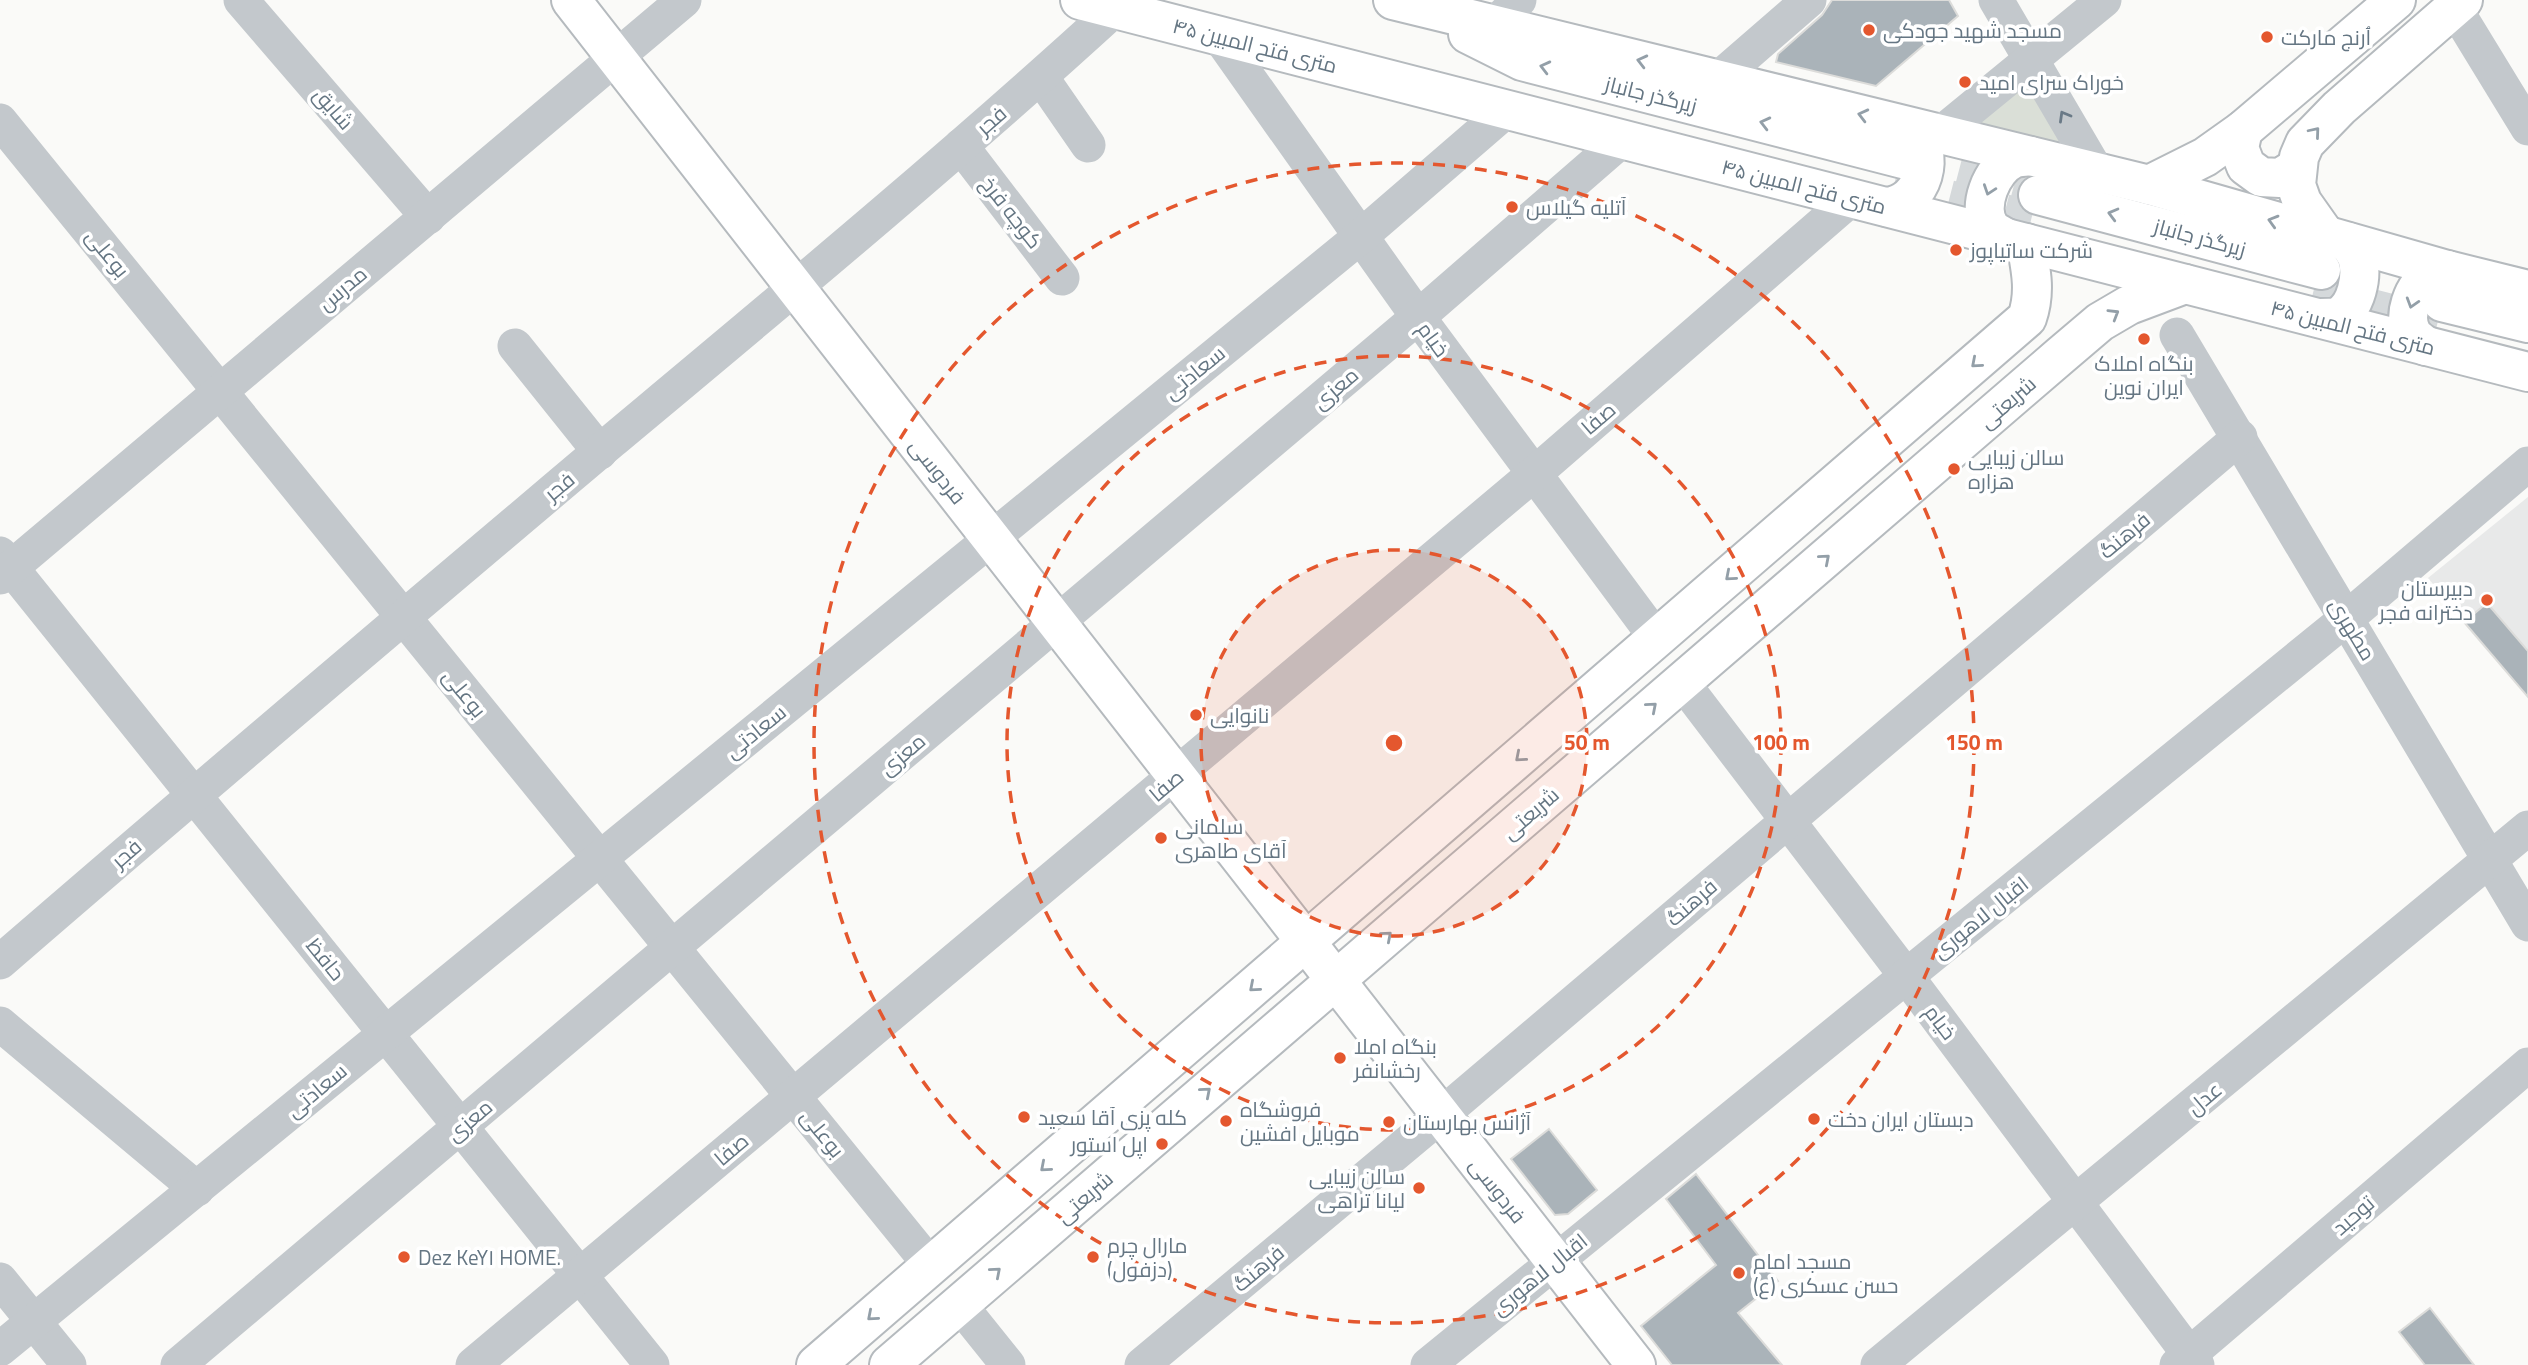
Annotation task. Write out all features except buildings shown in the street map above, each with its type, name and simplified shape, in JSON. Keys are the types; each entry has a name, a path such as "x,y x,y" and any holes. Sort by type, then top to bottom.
{"main road":[{"name":"فردوسی","path":"571,0 1636,1365"},
{"path":"2149,185 2205,157 2243,130 2396,0"},
{"name":"۴۵ متری فتح المبین","path":"1401,2 1507,12 1718,79 1898,168 2025,224 2185,284 2326,272 2438,310 2528,290"},
{"name":"زیرگذر جانباز","path":"1401,2 1522,61 1898,168"},
{"path":"2326,272 2296,184 2298,157 2321,124 2458,4"},
{"name":"۴۵ متری فتح المبین","path":"1098,5 1623,139 1898,168 2030,156 2149,185 2326,272 2438,310 2528,372"},
{"name":"زیرگذر جانباز","path":"1391,80 1513,86 1898,168"},
{"path":"2243,130 2239,148 2246,166 2261,177 2280,178 2296,168"},
{"path":"2027,318 2033,300 2033,282 2025,224 1991,228 1986,217 1985,200 1990,183 2000,169 2013,158 2030,156"},
{"name":"زیرگذر جانباز","path":"2025,224 2326,272"},
{"name":"شریعتی","path":"889,1365 2100,322 2129,305 2185,284"},
{"path":"2438,310 2528,323"},
{"path":"2438,310 2528,349"},
{"path":"816,1365 2027,318 2047,316 2062,327 2065,347 2060,356"}],"street":[{"name":"شایق","path":"241,0 428,217"},
{"name":"مدرس","path":"4,566 428,217 684,0"},
{"path":"1996,0 2097,172"},
{"name":"صفا","path":"473,1365 1898,168 2104,0"},
{"path":"1718,79 1797,4"},
{"path":"2458,4 2528,128"},
{"name":"فجر","path":"0,962 194,794 795,288 1041,77 1098,5"},
{"name":"خیام","path":"1218,35 1418,317 1657,639"},
{"path":"1041,77 1088,145"},
{"name":"سعادتی","path":"0,1349 1360,237 1507,110"},
{"name":"بوعلی","path":"0,121 931,1266"},
{"name":"معزی","path":"178,1365 1418,317 1623,139"},
{"name":"کوچه فرخ","path":"961,146 1062,278"},
{"name":"مطهری","path":"2177,335 2528,924"},
{"path":"515,346 600,452"},
{"name":"فرهنگ","path":"1142,1365 1440,1116 2240,437"},
{"name":"اقبال لاهوری","path":"1428,1365 2347,618 2528,464"},
{"name":"حافظ","path":"4,566 194,794 652,1365"},
{"name":"خیام","path":"1682,682 2076,1203 2188,1362"},
{"name":"عدل","path":"1878,1365 2528,828"},
{"path":"0,1024 197,1189"},
{"name":"توحید","path":"2188,1362 2528,1065"},
{"path":"0,1280 69,1365"},
{"path":"959,1304 1008,1365"}],"shaded area":[{"path":"2030,74 2077,157 1962,128"},
{"name":"دبیرستان دخترانه فجر","path":"2528,497 2528,697 2428,578"}],"tunnel":[{"path":"1903,159 2022,190"},
{"path":"1894,185 2031,220"},
{"path":"2313,293 2437,325"}],"place":[{"name":"مسجد شهید جودکی","path":"1869,30"},
{"name":"اُرنج مارکت","path":"2267,37"},
{"name":"خوراک سرای امید","path":"1965,82"},
{"name":"آتلیه گیلاس","path":"1512,207"},
{"name":"شرکت ساتیاپوز","path":"1956,250"},
{"name":"بنگاه املاک ایران نوین","path":"2144,339"},
{"name":"سالن زیبایی هزاره","path":"1954,469"},
{"name":"دبیرستان دخترانه فجر","path":"2487,600"},
{"name":"نانوایی","path":"1196,715"},
{"name":"سلمانی آقای طاهری","path":"1161,838"},
{"name":"بنگاه املا رخشانفر","path":"1340,1058"},
{"name":"کله پزی آقا سعید","path":"1024,1117"},
{"name":"دبستان ایران دخت","path":"1814,1119"},
{"name":"فروشگاه موبایل افشین","path":"1226,1121"},
{"name":"آژانس بهارستان","path":"1389,1122"},
{"name":"اپل استور","path":"1162,1144"},
{"name":"سالن زیبایی لیانا تراهی","path":"1419,1188"},
{"name":"Dez KeY۱ HOME.","path":"404,1257"},
{"name":"مارال چرم (دزفول)","path":"1093,1257"},
{"name":"مسجد امام حسن عسکری (ع)","path":"1739,1273"}]}
